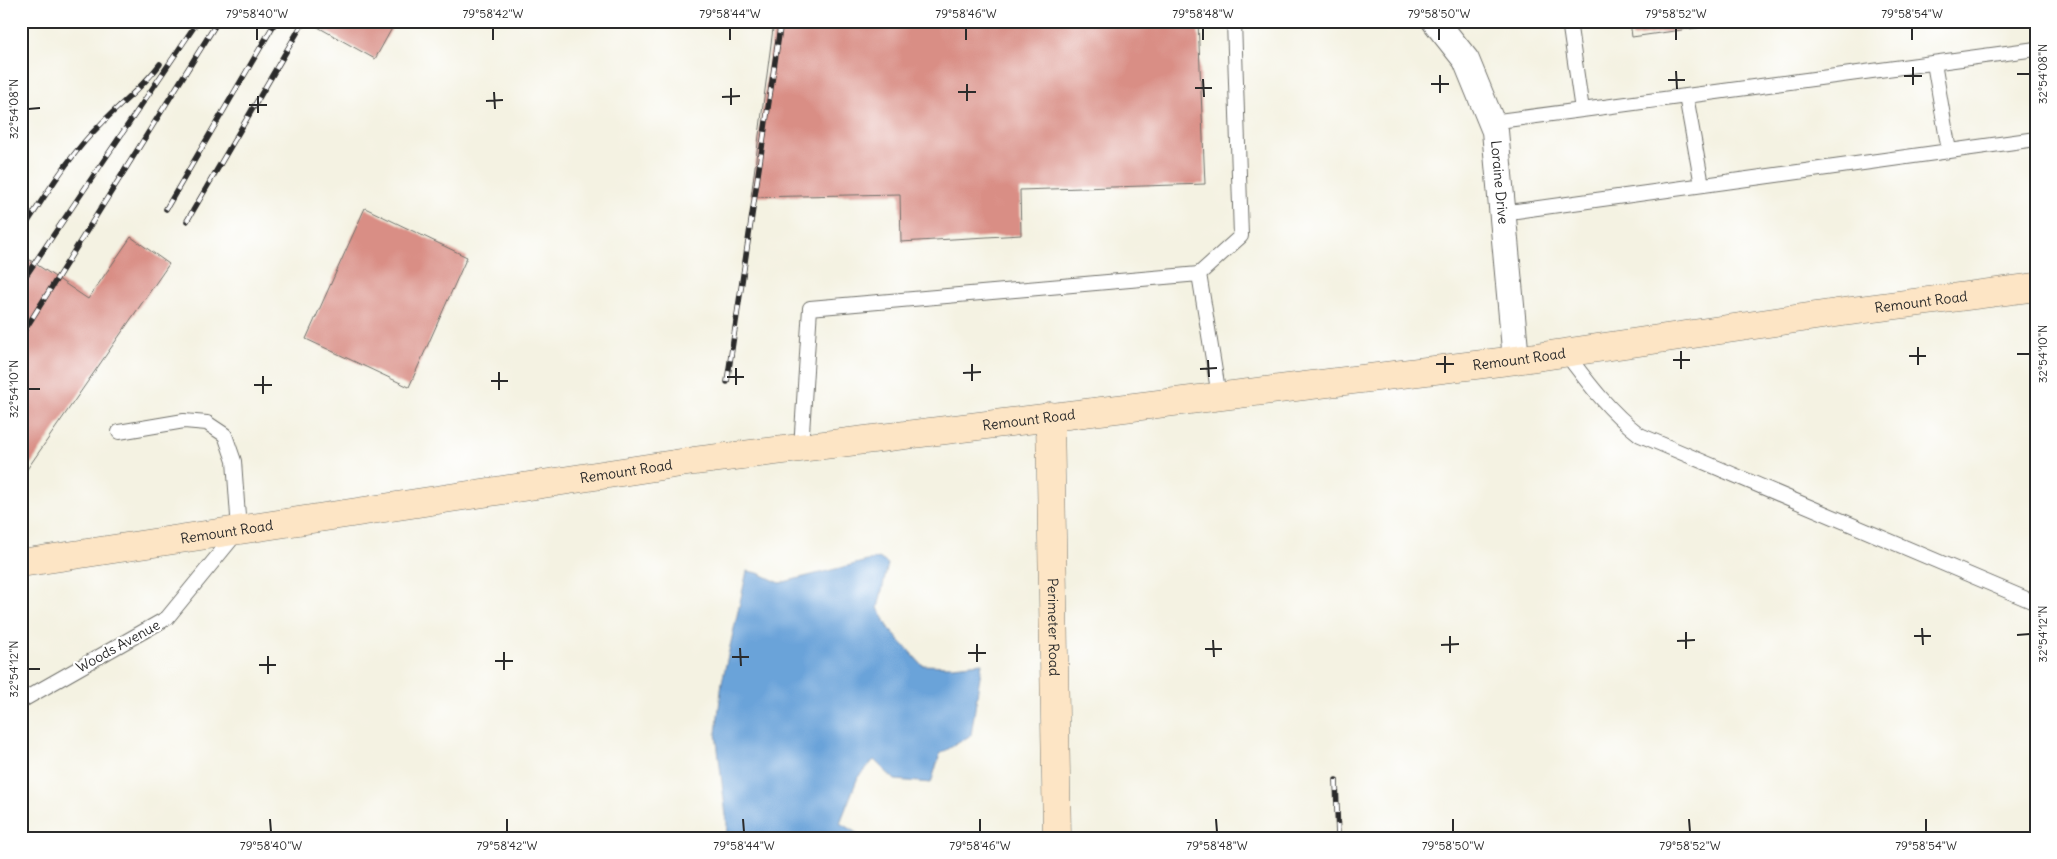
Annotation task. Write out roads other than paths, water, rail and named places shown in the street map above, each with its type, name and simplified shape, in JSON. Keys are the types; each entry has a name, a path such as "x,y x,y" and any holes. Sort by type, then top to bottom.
{"main road":[{"name":"Remount Road","path":"21,564 694,461 1516,360 1843,312 2036,287"},
{"name":"Perimeter Road","path":"1050,416 1058,838"}],"street":[{"name":"Loraine Drive","path":"1435,21 1466,60 1495,131 1516,360"}],"lane":[{"path":"801,448 810,308 1199,274 1241,236 1234,21"},
{"path":"1569,21 1582,110"},
{"path":"1491,122 2036,49"},
{"path":"1934,63 1949,151"},
{"path":"1686,96 1702,185"},
{"path":"1502,213 2036,139"},
{"path":"1199,274 1219,396"},
{"path":"1565,352 1598,396 1618,418 1640,435 2036,603"},
{"path":"119,432 184,421 207,423 225,435 234,461 239,530"},
{"name":"Woods Avenue","path":"21,700 167,618 239,530"}],"water":[{"path":"879,558 888,564 878,608 890,630 922,665 952,666 982,663 971,735 940,754 931,783 895,780 874,760 858,777 840,823 865,838 726,838 727,824 716,733 722,682 747,571 758,573 780,583"}],"railway":[{"path":"21,283 198,21"},
{"path":"21,336 218,21"},
{"path":"166,209 276,21"},
{"path":"187,221 304,21"},
{"path":"727,382 781,21"},
{"path":"21,232 58,176 89,136 160,64"},
{"path":"1336,780 1338,838"}]}
